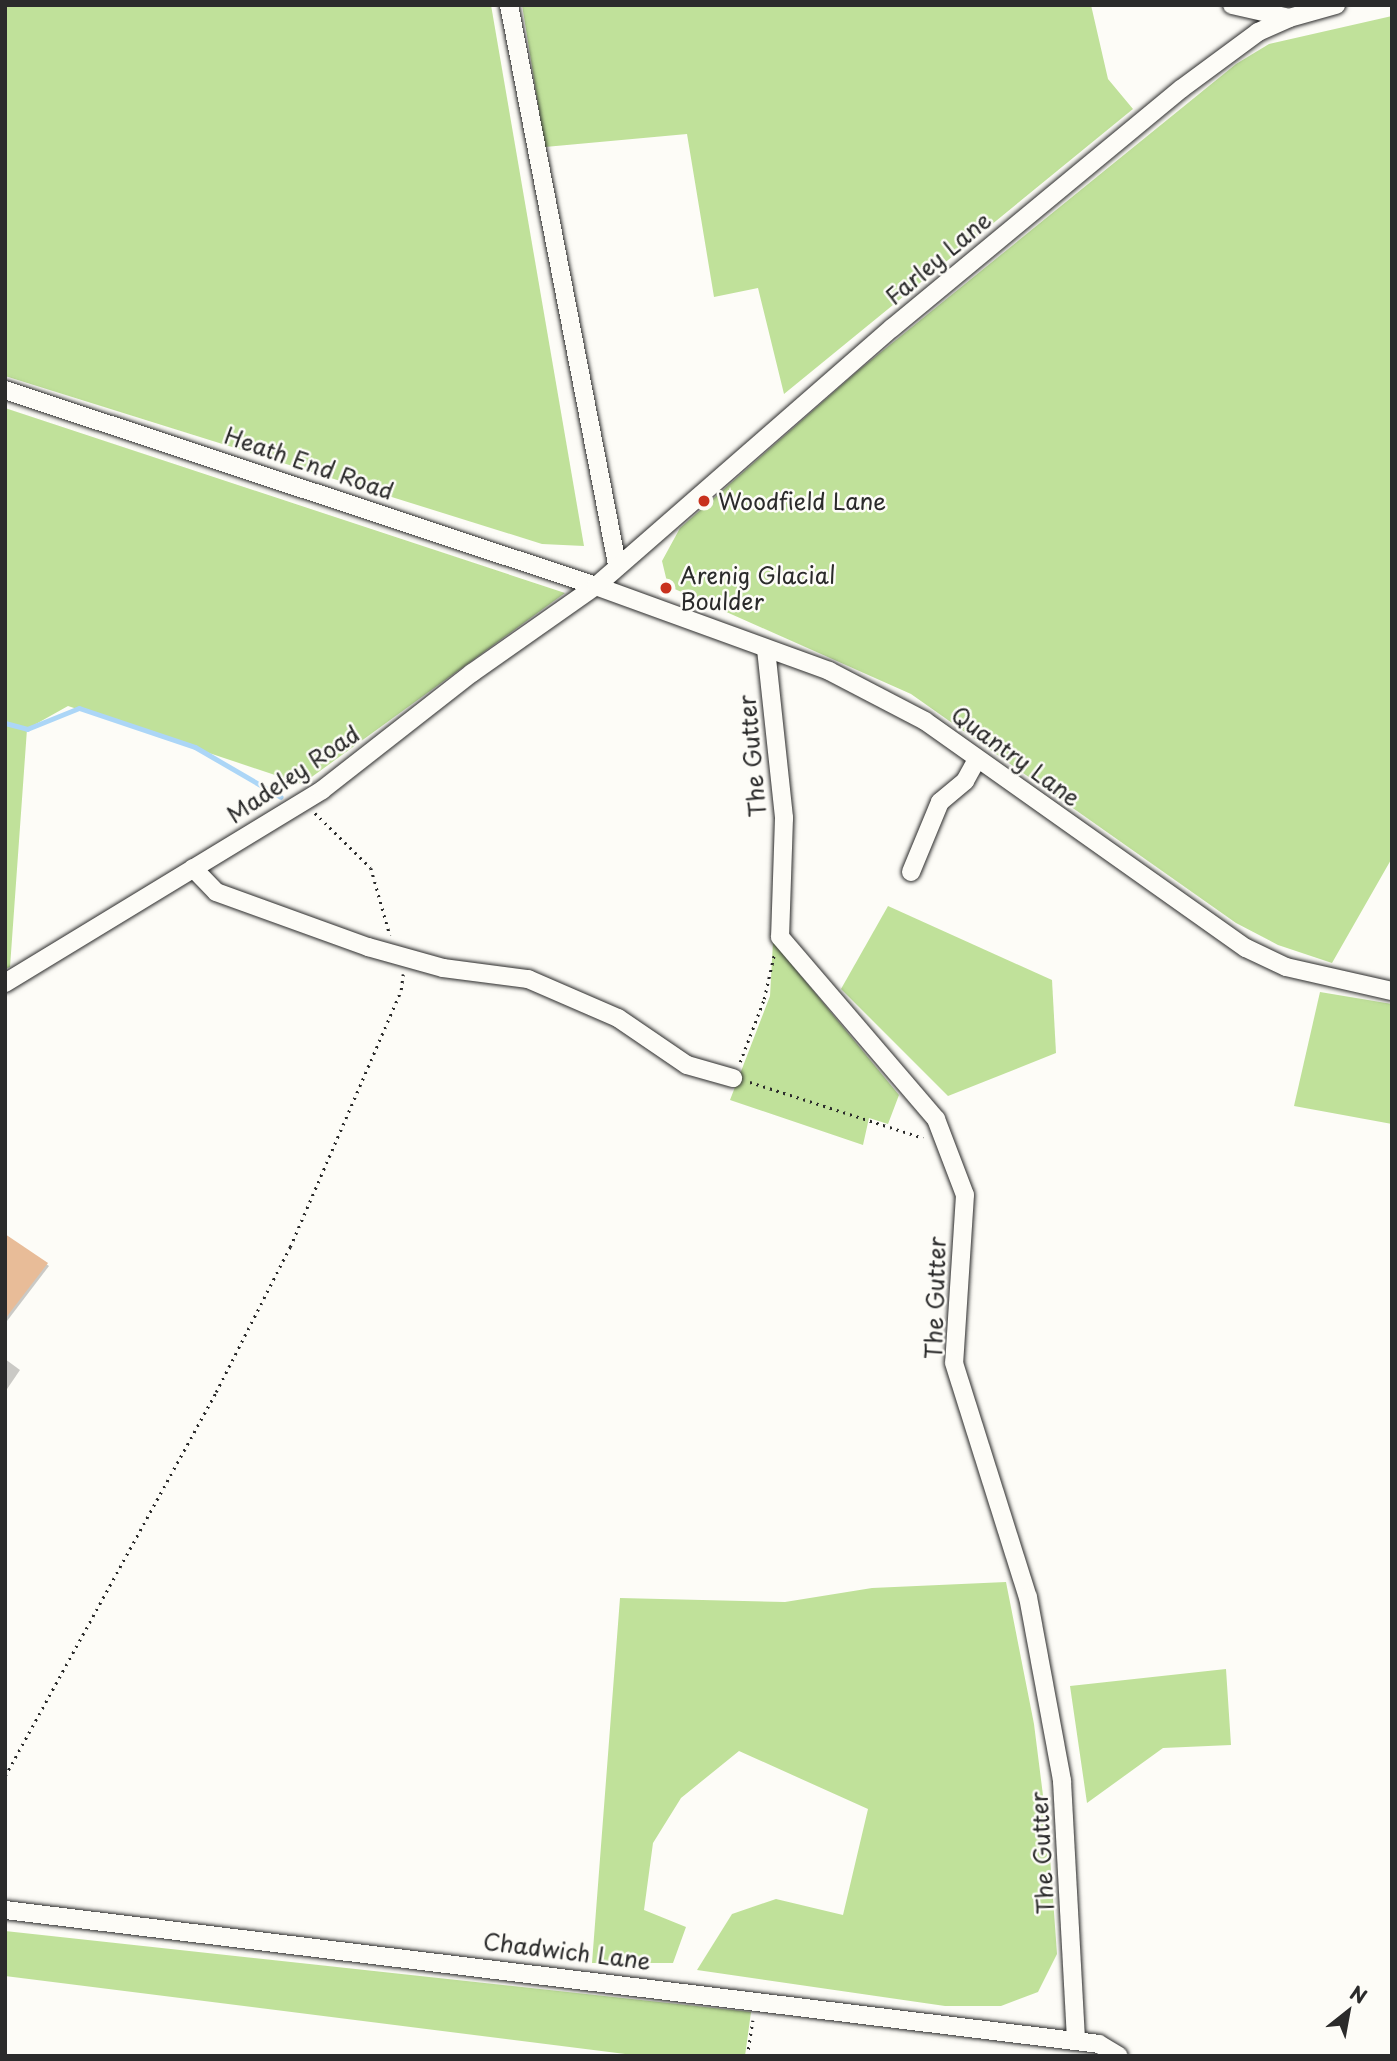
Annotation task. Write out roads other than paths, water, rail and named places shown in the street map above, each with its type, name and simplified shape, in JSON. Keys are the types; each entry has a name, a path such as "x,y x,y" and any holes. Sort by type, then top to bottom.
{"street":[{"path":"509,5 617,564"},
{"path":"1231,5 1289,18"},
{"name":"Farley Lane","path":"596,586 617,564 892,328 1181,89 1258,32 1289,18 1336,5"},
{"name":"Heath End Road","path":"5,390 596,586"},
{"name":"Quantry Lane","path":"596,586 886,697 1245,948 1286,967 1392,991"},
{"name":"Madeley Road","path":"5,983 302,802 596,586"},
{"name":"The Gutter","path":"766,649 784,818 780,932 936,1119 965,1195 954,1363 1028,1598 1062,1781 1076,2041"},
{"path":"911,872 940,802 965,781 977,759"},
{"path":"193,868 216,892 396,954 443,968 528,979 618,1018 687,1065 733,1078"},
{"name":"Chadwich Lane","path":"5,1910 1099,2044 1119,2056"}],"waterway":[{"path":"5,723 27,729 79,708 195,747 281,797"}],"place":[{"name":"Woodfield Lane","path":"704,501"},
{"name":"Arenig Glacial Boulder","path":"666,588"}]}
